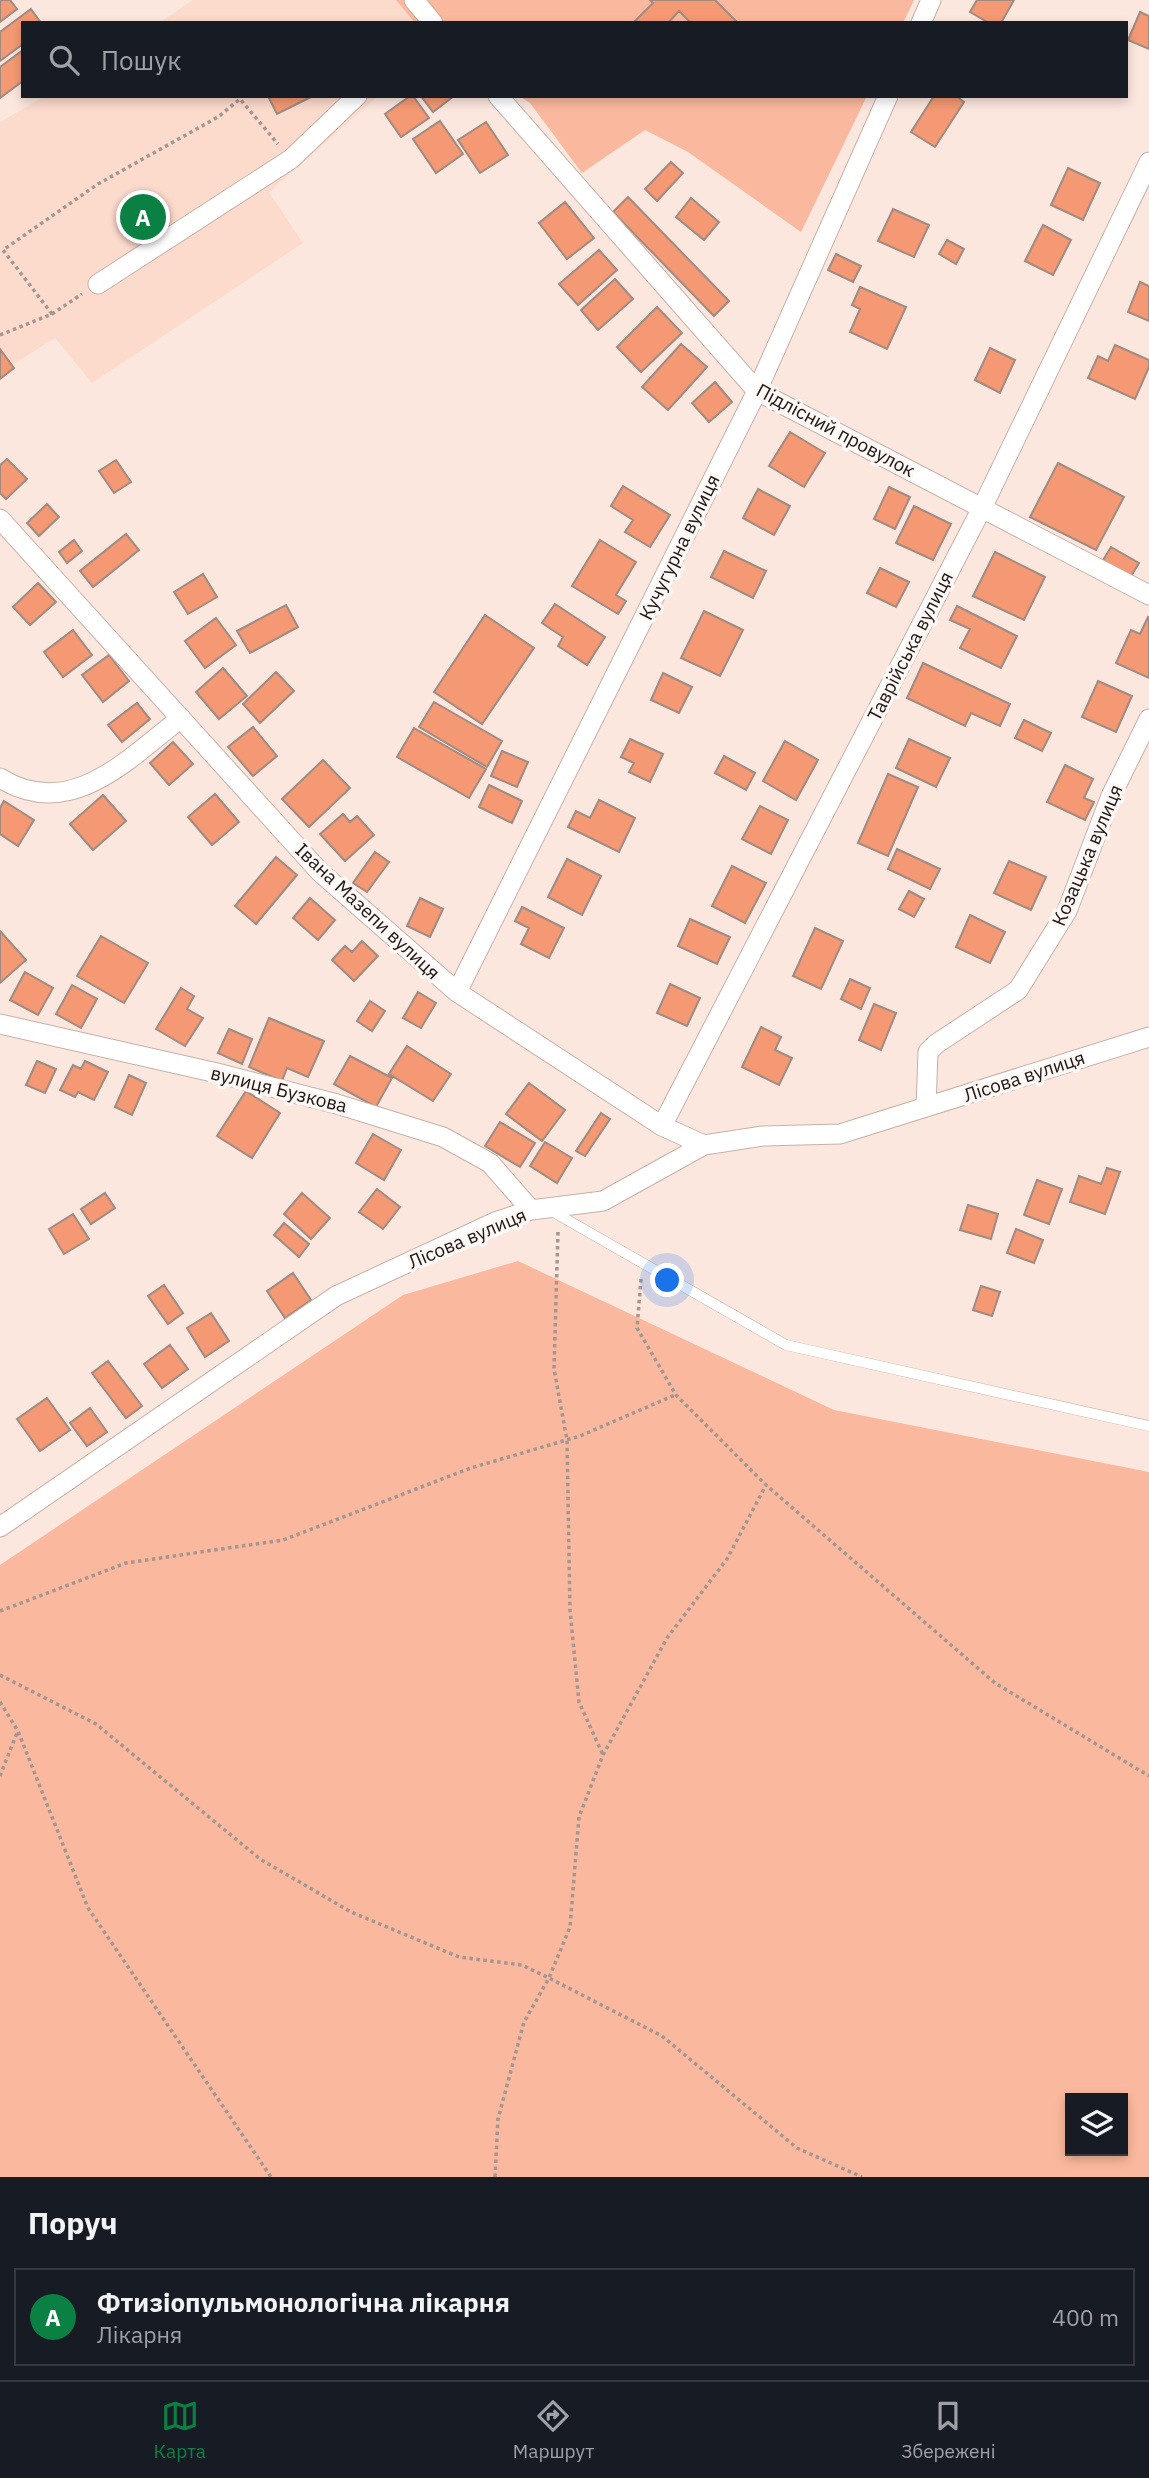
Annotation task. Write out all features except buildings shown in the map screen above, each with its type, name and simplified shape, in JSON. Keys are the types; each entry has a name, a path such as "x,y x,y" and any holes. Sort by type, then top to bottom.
{"street":[{"path":"414,0 431,21"},
{"path":"922,21 931,0"},
{"path":"98,284 291,159 355,98"},
{"name":"Підлісний провулок","path":"500,98 757,391 1149,595"},
{"name":"Кучугурна вулиця","path":"457,992 757,391 887,98"},
{"name":"Таврійська вулиця","path":"662,1126 982,508 1149,162"},
{"name":"Івана Мазепи вулиця","path":"0,519 320,872 457,992 662,1126 704,1145"},
{"path":"0,778 22,790 50,794 72,790 106,776 181,718"},
{"name":"Козацька вулиця","path":"926,1107 928,1052 1018,990 1067,912 1111,796 1149,719"},
{"name":"вулиця Бузкова","path":"0,1024 243,1080 337,1104 443,1137 490,1163 545,1211"},
{"name":"Лісова вулиця","path":"0,1527 336,1296 495,1222 603,1201 704,1145 763,1136 840,1134 1149,1037"}],"lane":[{"path":"545,1211 643,1263 786,1345 1149,1426"}],"path":[{"path":"52,314 3,250 98,184 218,117 240,99 291,159"},
{"path":"0,335 52,314 98,284"},
{"path":"545,1211 554,1369 567,1440 570,1610 579,1702 603,1755"},
{"path":"643,1263 637,1328 676,1395 766,1485 995,1683 1149,1776"},
{"path":"0,1611 126,1563 283,1540 471,1468 567,1440 676,1395"},
{"path":"495,2177 498,2119 524,2022 549,1978 570,1927 579,1818 603,1755 667,1638 727,1559 766,1485"},
{"path":"0,1675 96,1724 260,1858 351,1912 459,1957 522,1965 662,2036 797,2148 862,2177"},
{"path":"0,1702 18,1731 88,1908 271,2177"},
{"path":"0,1776 18,1731"}],"shaded area":[{"path":"193,0 396,0 413,21 162,21"},
{"path":"396,0 914,0 904,21 413,21"},
{"path":"42,98 376,98 269,192 303,243 92,383 55,338 0,373 0,122"},
{"path":"522,98 866,98 801,232 688,152 645,130 582,173 530,103"},
{"path":"518,1261 834,1410 1149,1472 1149,2177 0,2177 0,1565 403,1295"}],"place":[{"name":"Фтизіопульмонологічна лікарня","path":"143,217"}]}
